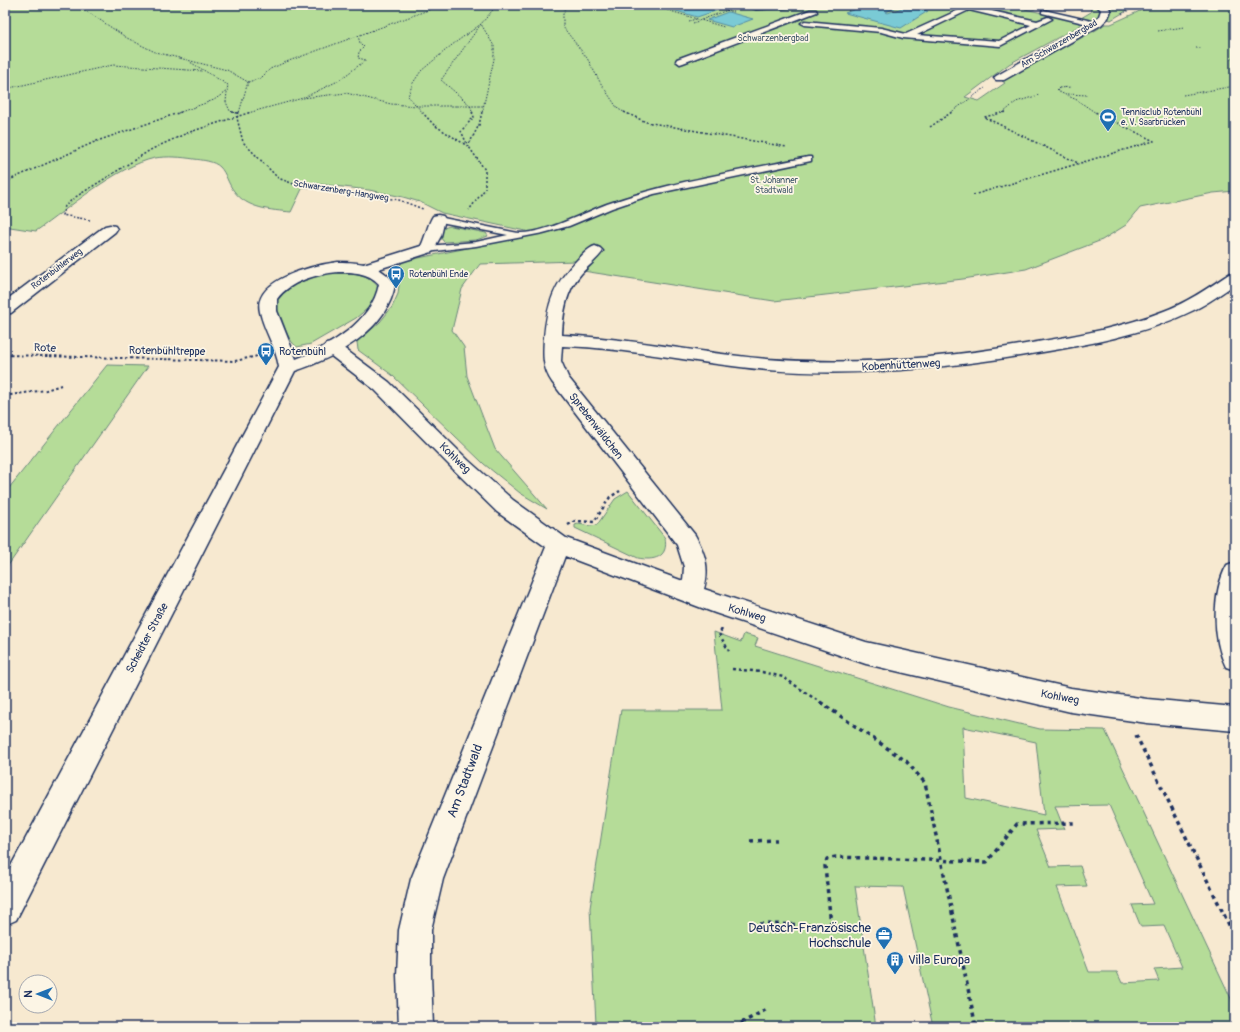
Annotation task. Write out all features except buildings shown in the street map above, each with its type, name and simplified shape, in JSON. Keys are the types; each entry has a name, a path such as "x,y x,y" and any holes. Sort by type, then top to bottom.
{"street":[{"path":"748,5 756,7 800,5"},
{"path":"955,5 1038,24"},
{"name":"Am Schwarzenbergbad","path":"1000,78 1096,24 1103,18 1106,10 1101,5"},
{"path":"907,36 968,8"},
{"path":"680,61 813,12"},
{"path":"805,23 882,30 907,36 1000,44 1038,24 1049,16"},
{"path":"363,269 427,248 434,236 438,219"},
{"name":"Rotenbühlerweg","path":"5,309 110,229"},
{"name":"Sprebenwäldchen","path":"595,251 578,267 564,287 557,303 554,322 552,361 559,378 687,541 695,557 698,573 691,594"},
{"path":"333,268 363,269 375,272 383,278 387,284 385,299 375,314 360,328 332,348 318,356 288,367 284,349 268,311 267,301 272,293 285,283 314,270 333,268"},
{"name":"Kobenhüttenweg","path":"553,340 586,341 743,362 803,367 882,367 942,363 1075,341 1143,324 1189,307 1235,277"},
{"name":"Kohlweg","path":"332,348 382,386 461,465 505,506 691,594 866,653 1071,700 1147,711 1235,719"},
{"name":"Scheidter Straße","path":"5,908 288,367"},
{"name":"Am Stadtwald","path":"416,1027 414,975 415,930 427,879 564,533"},
{"path":"1235,571 1227,606 1230,635 1235,660"}],"lane":[{"path":"1049,16 1096,24"},
{"path":"427,248 476,244 543,231 652,192 808,159"},
{"path":"438,219 518,235"}],"path":[{"path":"74,5 92,14 127,38 155,52 227,70 248,82 261,78 270,69 286,62 442,5"},
{"path":"478,198 485,189 485,170 468,146 461,131 474,117 470,106 441,80 481,24 497,5"},
{"path":"566,5 563,14 563,27 587,58 600,82 618,109 646,122 713,135 781,145 808,159"},
{"path":"650,5 727,28"},
{"path":"848,11 860,5"},
{"path":"693,23 731,8"},
{"path":"688,16 692,15"},
{"path":"689,22 697,19"},
{"path":"468,146 479,125 494,59 494,46 481,24"},
{"path":"468,146 434,125 408,96 413,83 422,71 452,44 481,24"},
{"path":"1158,31 1184,27"},
{"path":"303,98 338,81 366,60 358,58 359,52 364,47 360,43 358,36"},
{"path":"1196,48 1201,48"},
{"path":"1230,59 1235,58"},
{"path":"188,61 203,71 219,78 228,85 226,102 230,111 238,113"},
{"path":"5,89 114,65 203,71"},
{"path":"930,127 1000,78"},
{"name":"Schwarzenberg-Hangweg","path":"248,82 237,118 243,142 278,178 299,186 399,200 420,207 438,219"},
{"path":"1183,95 1235,86"},
{"path":"973,195 1154,141 1097,113 1083,103 1057,90 1058,88 1071,87"},
{"path":"5,182 97,141 214,100 227,91"},
{"path":"91,221 69,218 62,215 65,206 74,198 152,149 188,133 237,118 262,108 303,98 346,93 391,104 417,106 483,106"},
{"path":"1062,93 1083,96 1087,95"},
{"path":"1039,95 1016,102 1006,112 984,117 1078,163"},
{"path":"1083,96 1083,103"},
{"name":"Rote","path":"5,355 85,357"},
{"name":"Rotenbühltreppe","path":"85,357 235,361 249,358"},
{"path":"10,395 46,390 62,385"},
{"path":"564,533 575,521 594,522 610,497 625,487"},
{"path":"719,634 729,651"},
{"path":"732,669 762,672 783,677 906,761 925,783 976,1027"},
{"path":"1123,707 1235,937"},
{"path":"759,924 831,926 825,866 827,859 942,859 987,862 1017,824 1077,823"},
{"path":"750,841 777,840"},
{"path":"734,1027 769,1008"}],"green space":[{"name":"St. Johanner Stadtwald","path":"5,5 1043,5 1034,9 1025,9 1085,23 1009,64 965,97 979,101 1005,83 1002,81 1004,79 1105,24 1111,24 1153,5 1235,5 1235,191 1213,193 1140,208 1126,225 1102,240 1026,269 963,279 774,301 583,271 576,261 480,264 462,289 452,330 464,347 467,376 495,449 547,509 520,493 484,464 392,375 358,350 357,342 380,322 392,307 398,294 399,285 395,278 398,267 404,261 492,243 530,232 442,213 420,202 403,197 369,190 309,183 302,189 291,212 260,208 239,197 232,188 222,169 215,163 170,157 155,158 125,170 93,189 36,231 10,227 5,230"},
{"path":"1085,5 1097,5 1101,9 1100,14 1093,21 1081,18 1091,12 1090,8"},
{"path":"1107,5 1136,5 1111,20 1108,19 1111,14 1111,8"},
{"path":"451,226 486,233 488,236 476,240 444,242 440,237 441,232 444,228"},
{"path":"342,272 353,273 372,280 379,288 374,303 356,318 311,344 297,347 289,338 278,312 278,297 284,290 302,280 324,274"},
{"path":"107,365 148,366 5,570 5,493"},
{"path":"628,491 665,538 665,550 659,557 649,559 638,558 575,528 575,525 578,524 591,526 597,525 615,499"},
{"path":"714,632 741,642 744,634 758,638 755,646 949,707 1040,729 1105,730 1235,1007 1235,1027 933,1027 903,887 855,886 876,1027 578,1027 596,1024 590,908 621,710 722,710","holes":["963,727 1036,742 1044,815 966,798","1109,805 1153,904 1132,905 1141,927 1164,926 1182,967 1154,969 1159,981 1122,983 1117,972 1089,972 1057,887 1087,886 1080,866 1051,867 1036,830 1064,829 1055,806"]}],"water":[{"path":"656,5 703,5 718,10 697,17"},
{"path":"866,5 890,5 897,7 886,12 888,13 907,6 928,11 901,28 845,13"},
{"path":"728,12 753,19 732,27 707,20"}],"place":[{"name":"Tennisclub Rotenbühl e. V. Saarbrücken","path":"1108,132"},
{"name":"Rotenbühl Ende","path":"396,289"},
{"name":"Rotenbühl","path":"266,366"},
{"name":"Deutsch-Französische Hochschule","path":"884,950"},
{"name":"Villa Europa","path":"895,975"}],"park label":[{"name":"Schwarzenbergbad","path":"773,38"}]}
